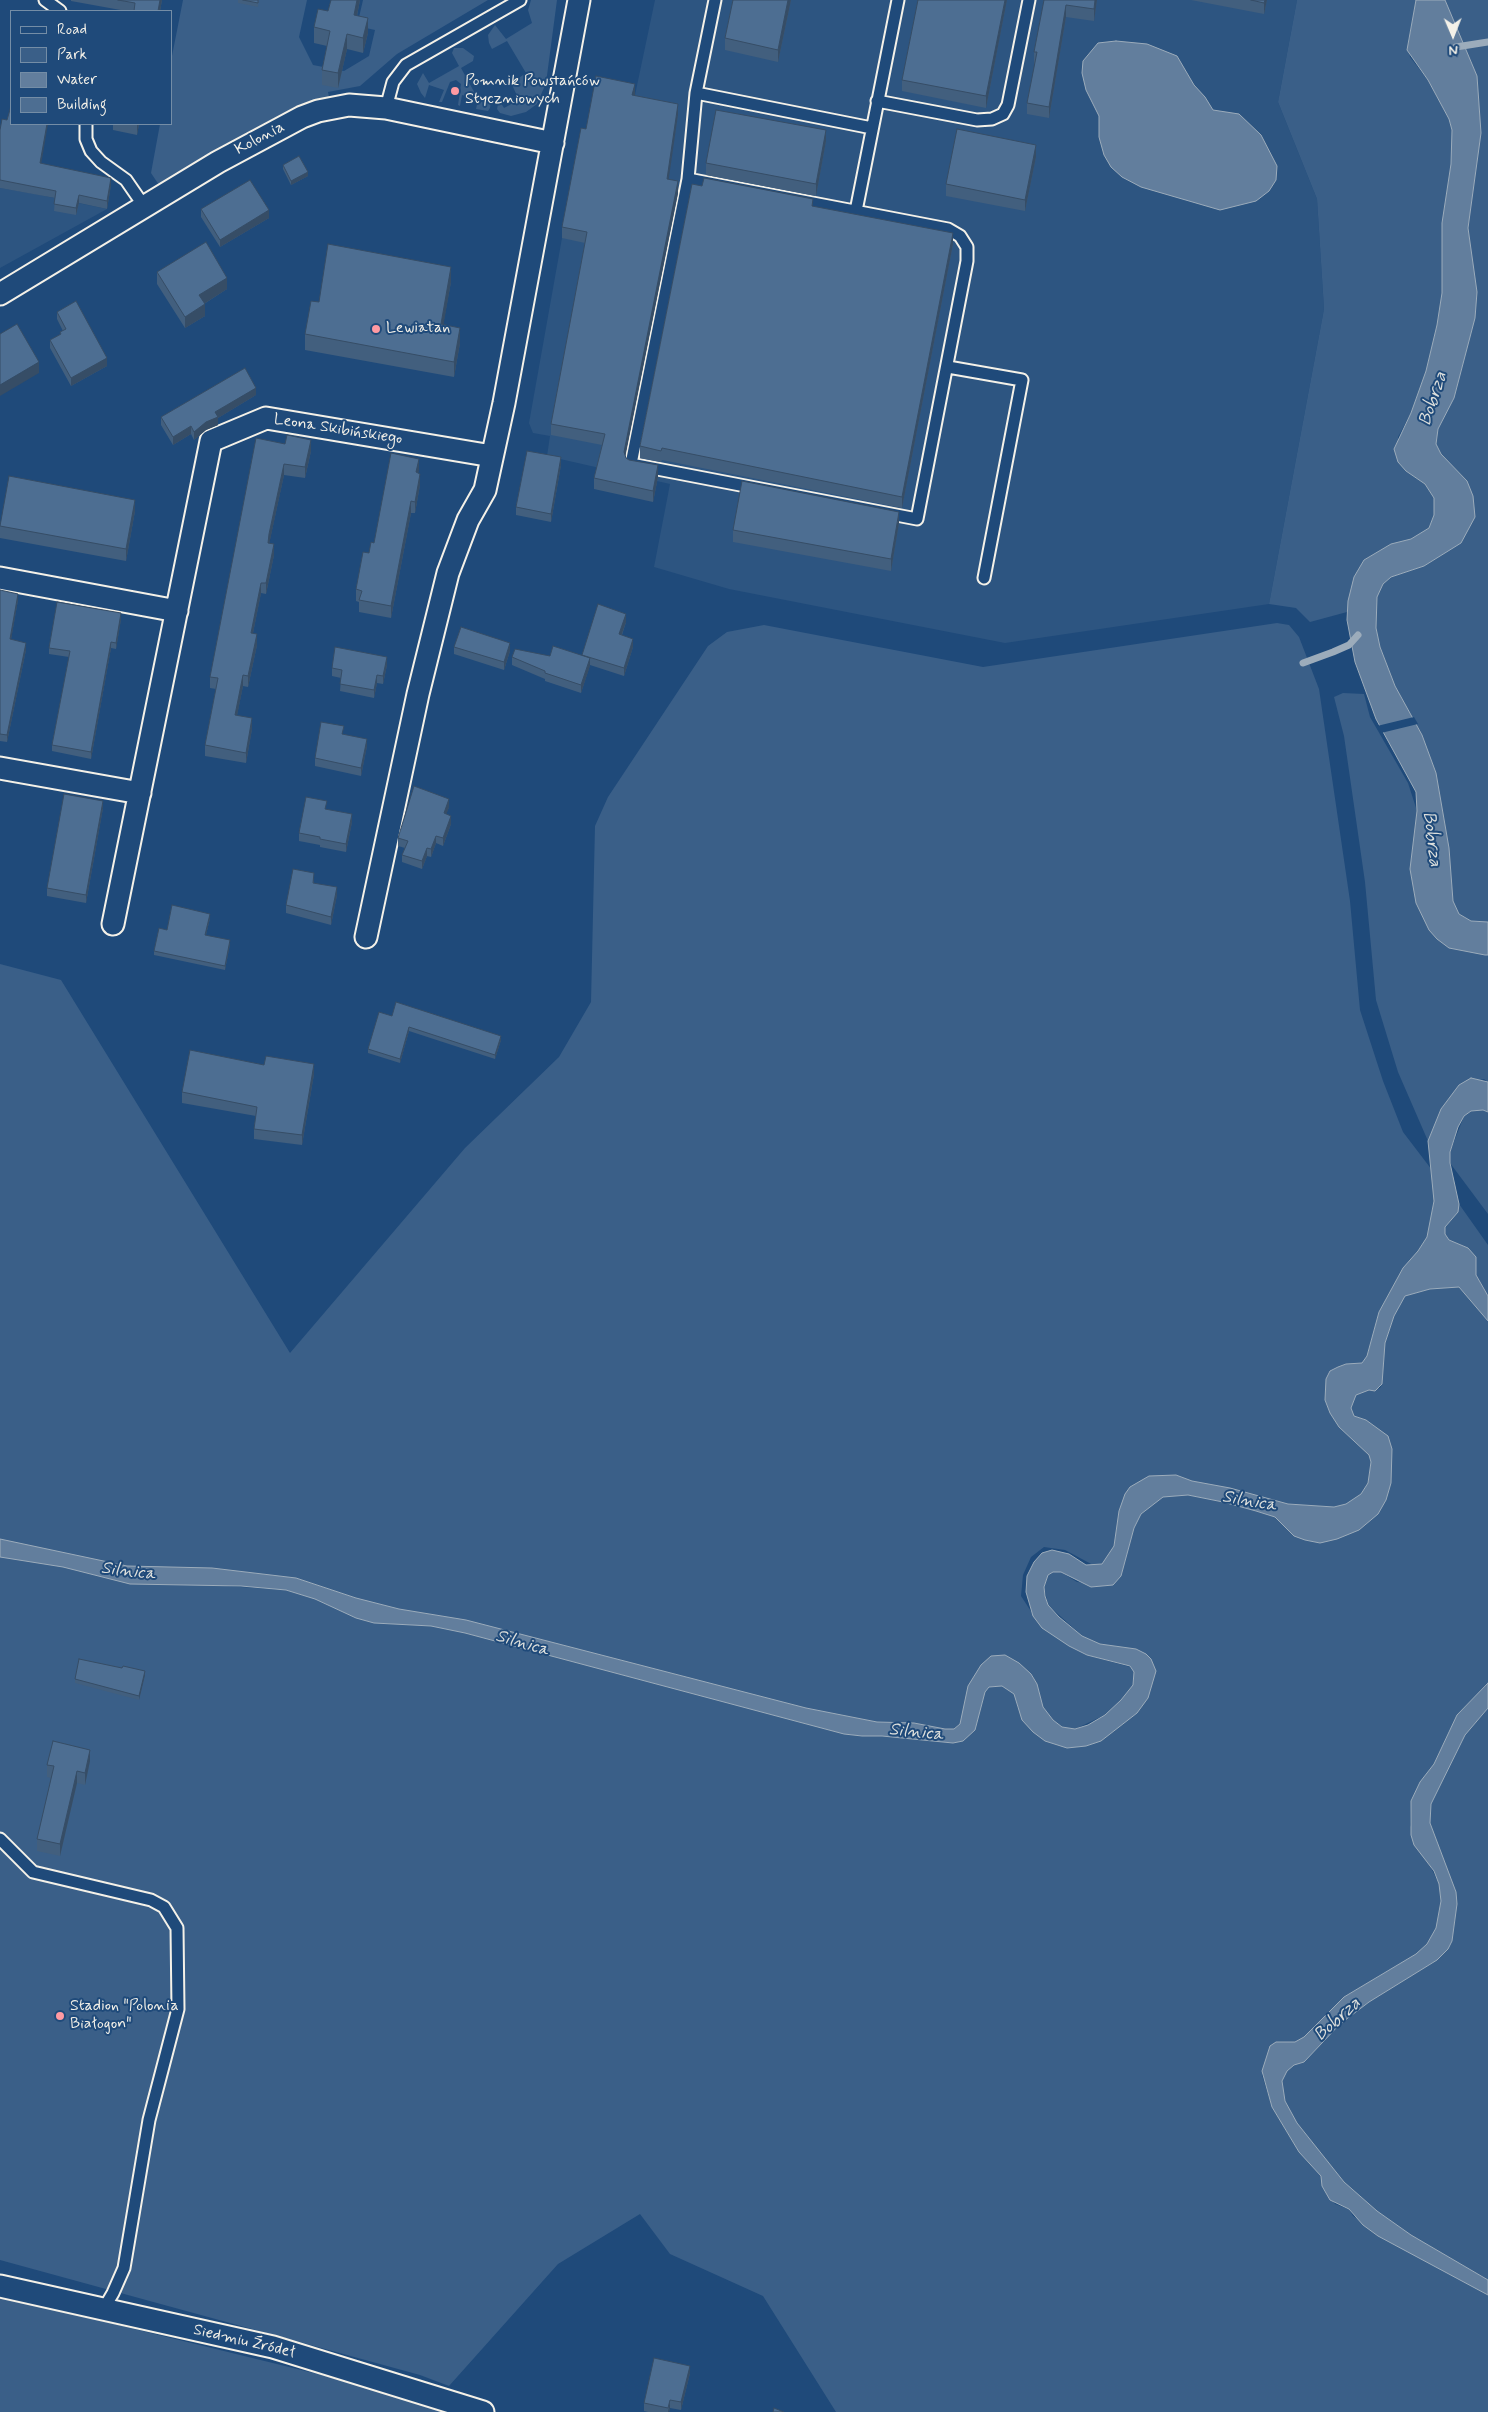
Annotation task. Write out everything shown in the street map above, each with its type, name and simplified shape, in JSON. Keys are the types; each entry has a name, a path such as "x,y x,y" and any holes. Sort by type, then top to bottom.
{"street":[{"path":"366,937 418,694 448,573 468,520 485,490 579,0"},
{"name":"Kolonia","path":"0,294 218,162 302,117 318,111 349,105 386,108 552,143"},
{"name":"Leona Skibińskiego","path":"113,924 211,441 266,418 492,456"},
{"path":"0,578 177,611"},
{"path":"0,768 140,793"},
{"name":"Siedmiu Źródeł","path":"0,2286 273,2347 483,2412"}],"lane":[{"path":"45,0 59,10"},
{"path":"386,108 392,82 406,65 520,0"},
{"path":"688,179 948,229 960,236 966,247 967,261 948,367 917,519 631,464 688,179 696,93 715,0"},
{"path":"856,211 898,0"},
{"path":"877,101 977,120 992,119 1002,114 1008,105 1029,0"},
{"path":"696,93 872,128"},
{"path":"86,125 86,139 91,151 101,162 126,180 144,206"},
{"path":"948,367 1022,380 984,578"},
{"path":"0,1839 33,1872 151,1900 164,1907 178,1928 178,2008 150,2120 124,2268 103,2310"}],"shaded area":[{"path":"655,0 1297,0 1278,102 1317,199 1324,309 1269,604 1005,643 729,589 654,567 670,484 547,456 550,436 533,433 529,423 562,238 596,88 635,95"},
{"path":"0,188 35,194 107,209 0,268"}],"green space":[{"path":"183,0 307,0 299,37 313,65 344,71 369,56 375,30 357,26 363,0 488,0 397,54 360,86 328,92 329,97 301,106 273,119 213,152 159,185 151,173 160,125 172,125 172,56"},
{"path":"531,0 557,0 546,83 537,104 526,112 511,116 500,113 497,109 499,100 504,108 519,100 513,87 513,82 526,73 507,41 492,49 488,35 495,25 506,39 532,23 528,10"},
{"path":"1297,0 1416,0 1408,43 1410,57 1428,80 1449,119 1452,130 1451,164 1442,223 1442,293 1437,325 1426,371 1411,413 1398,437 1398,462 1406,471 1425,484 1434,498 1434,515 1429,528 1411,539 1391,544 1364,560 1354,577 1347,612 1310,622 1296,608 1269,604 1324,309 1317,199 1278,102"},
{"path":"1445,0 1488,0 1488,922 1471,921 1459,914 1453,901 1449,848 1436,773 1422,735 1395,686 1380,647 1376,628 1377,597 1383,584 1391,577 1424,566 1461,543 1467,481 1441,454 1436,444 1438,429 1454,398 1475,318 1477,292 1468,228 1481,133 1477,76"},
{"path":"454,48 463,48 474,56 473,61 461,68 478,99 492,95 488,111 476,109 478,100 462,95 460,106 458,105 461,84 456,80 450,82 442,102 439,102 444,90 429,85 425,98 421,93 417,84 423,73 429,83 459,66 452,53"},
{"path":"1277,623 1289,625 1299,637 1319,689 1350,901 1360,1010 1383,1081 1403,1132 1432,1170 1434,1185 1434,1201 1427,1237 1403,1268 1379,1312 1367,1356 1362,1363 1346,1364 1330,1371 1326,1379 1325,1400 1330,1413 1339,1427 1369,1454 1371,1462 1368,1483 1361,1494 1346,1504 1334,1507 1288,1504 1192,1481 1176,1475 1117,1529 1114,1546 1102,1564 1095,1566 1065,1550 1044,1547 1031,1557 1023,1575 1021,1596 1042,1628 1069,1646 1087,1655 1130,1667 1134,1672 1133,1685 1121,1700 1105,1715 1075,1729 1062,1727 1053,1720 1043,1707 1037,1684 1031,1674 1005,1655 960,1724 954,1729 945,1729 914,1723 877,1722 806,1708 466,1620 399,1609 359,1599 296,1578 212,1568 210,1585 286,1590 315,1599 356,1618 374,1623 431,1626 465,1633 844,1734 953,1743 975,1730 985,1692 989,1687 1002,1686 1014,1694 1018,1708 1067,1748 1086,1746 1101,1740 1137,1713 1151,1659 1136,1649 1100,1644 1082,1636 1048,1605 1044,1587 1048,1575 1053,1572 1061,1572 1077,1582 1113,1585 1121,1576 1134,1528 1141,1514 1162,1497 1188,1495 1256,1511 1275,1517 1294,1536 1378,1514 1366,1420 1354,1416 1351,1408 1352,1402 1356,1395 1362,1391 1380,1388 1382,1384 1385,1343 1394,1316 1405,1296 1430,1289 1459,1287 1488,1321 1488,1683 1457,1715 1434,1764 1420,1782 1411,1801 1410,1825 1439,1884 1441,1901 1436,1928 1427,1944 1416,1954 1344,1997 1304,2037 1295,2043 1282,2042 1262,2075 1272,2107 1299,2152 1321,2176 1324,2190 1335,2204 1349,2209 1353,2216 1488,2295 1488,2412 836,2412 763,2296 670,2254 640,2214 558,2264 449,2386 420,2375 0,2260 0,964 61,980 290,1353 465,1148 559,1057 591,1002 595,826 608,797 708,646 727,632 764,625 983,667"},
{"path":"1343,693 1364,694 1370,717 1408,783 1417,811 1410,869 1449,948 1488,955 1488,1082 1484,1079 1459,1085 1441,1109 1428,1141 1398,1072 1376,1000 1365,882 1344,736 1334,697"},
{"path":"1483,1110 1488,1112 1488,1214 1450,1163 1450,1152 1464,1116 1471,1111"},
{"path":"1459,1204 1488,1245 1488,1296 1476,1275 1476,1257 1468,1248 1449,1240 1445,1234 1445,1227 1458,1212"},
{"path":"1488,1708 1488,2280 1411,2235 1377,2211 1344,2182 1297,2123 1285,2101 1282,2081 1286,2071 1294,2065 1304,2062 1340,2024 1369,2002 1437,1960 1448,1949 1452,1941 1457,1904 1456,1892 1430,1823 1431,1804 1465,1735"},
{"path":"0,2296 346,2381 443,2412 0,2412"}],"water":[{"name":"Bobrza","path":"1416,0 1445,0 1477,76 1481,133 1468,228 1477,292 1475,318 1454,398 1438,429 1436,444 1441,454 1467,481 1473,496 1475,517 1461,543 1424,566 1391,577 1383,584 1377,597 1376,628 1380,647 1395,686 1422,735 1436,773 1449,848 1453,901 1459,914 1471,921 1488,922 1488,955 1449,948 1429,930 1416,903 1410,869 1417,811 1416,792 1376,719 1355,662 1347,620 1348,601 1354,577 1364,560 1391,544 1411,539 1429,528 1434,515 1434,498 1425,484 1406,471 1398,462 1394,449 1411,413 1426,371 1437,325 1442,293 1442,223 1451,164 1452,130 1449,119 1428,80 1407,50"},
{"path":"1116,41 1147,44 1177,56 1194,85 1213,110 1239,114 1261,135 1277,166 1276,180 1269,191 1256,201 1220,210 1141,187 1122,177 1111,167 1104,155 1099,137 1099,116 1086,90 1082,73 1083,61 1098,43"},
{"name":"Silnica","path":"1471,1078 1488,1082 1488,1112 1483,1110 1471,1111 1464,1116 1458,1127 1450,1152 1450,1163 1459,1204 1458,1212 1445,1227 1445,1234 1449,1240 1468,1248 1476,1257 1476,1275 1488,1296 1488,1321 1459,1287 1430,1289 1405,1296 1394,1316 1385,1343 1382,1384 1375,1391 1369,1390 1356,1395 1351,1408 1354,1416 1366,1420 1388,1436 1392,1449 1391,1483 1386,1500 1378,1514 1359,1530 1337,1539 1320,1543 1294,1536 1275,1517 1256,1511 1188,1495 1163,1497 1141,1514 1134,1528 1121,1576 1113,1585 1091,1587 1061,1572 1053,1572 1048,1575 1044,1587 1045,1596 1048,1605 1059,1617 1082,1636 1100,1644 1136,1649 1146,1654 1151,1659 1156,1671 1148,1698 1137,1713 1101,1741 1086,1746 1067,1748 1045,1741 1022,1720 1014,1694 1002,1686 989,1687 985,1692 975,1730 963,1741 953,1743 844,1734 465,1633 431,1626 374,1623 356,1618 315,1599 286,1590 241,1586 130,1584 63,1567 0,1557 0,1539 127,1566 212,1568 296,1578 356,1598 399,1609 466,1620 806,1708 877,1722 914,1723 945,1729 954,1729 960,1724 968,1686 981,1665 991,1656 1005,1655 1019,1663 1031,1674 1037,1684 1043,1707 1053,1720 1062,1727 1075,1729 1088,1725 1105,1715 1121,1700 1133,1685 1134,1672 1130,1666 1087,1655 1069,1646 1042,1628 1033,1616 1026,1592 1027,1576 1034,1562 1042,1553 1052,1550 1069,1554 1086,1565 1102,1564 1114,1546 1119,1511 1125,1494 1130,1487 1149,1476 1176,1475 1192,1481 1230,1488 1288,1504 1334,1507 1346,1504 1361,1494 1368,1483 1371,1462 1369,1455 1339,1427 1330,1413 1325,1400 1326,1379 1330,1371 1346,1364 1362,1363 1367,1356 1379,1312 1403,1268 1427,1237 1434,1201 1428,1141 1441,1109 1459,1085"},
{"name":"Bobrza","path":"1488,1683 1488,1708 1465,1735 1431,1804 1430,1823 1456,1892 1457,1904 1452,1941 1448,1949 1437,1960 1369,2002 1340,2024 1304,2062 1294,2065 1287,2071 1282,2081 1285,2101 1297,2123 1344,2182 1377,2211 1411,2235 1488,2280 1488,2295 1378,2236 1363,2225 1349,2209 1330,2200 1322,2186 1321,2176 1299,2152 1272,2107 1262,2071 1270,2046 1276,2042 1295,2042 1304,2037 1344,1997 1416,1954 1427,1944 1436,1928 1441,1901 1439,1884 1434,1871 1414,1845 1411,1835 1411,1801 1420,1782 1434,1764 1457,1715"}],"pier":[{"path":"1414,717 1418,724 1381,733 1377,726"}],"building":[{"path":"118,0 160,0 158,10 134,10 135,3"},
{"path":"243,0 258,0 258,3"},
{"path":"331,0 357,0 354,15 368,18 363,38 347,34 338,73 322,70 330,31 314,27 318,9 328,11"},
{"path":"733,0 788,0 778,50 725,38"},
{"path":"918,0 1005,0 986,96 902,80"},
{"path":"1044,0 1095,0 1094,9 1066,5 1049,107 1027,103 1037,52 1034,52"},
{"path":"1251,0 1265,0 1264,3"},
{"path":"596,76 635,84 632,95 678,104 667,179 678,181 624,452 629,460 658,465 653,491 594,478 605,434 551,424 587,232 562,227 581,128 586,129"},
{"path":"10,110 10,125 47,125 40,163 111,178 107,201 79,195 76,208 54,204 56,191 0,180 0,130 2,119 7,120"},
{"path":"716,110 826,130 816,184 706,163"},
{"path":"957,129 1036,145 1025,200 946,184"},
{"path":"299,156 308,172 291,181 283,165"},
{"path":"704,178 813,199 812,206 953,233 902,497 662,448 661,451 640,446 692,184 702,186"},
{"path":"250,180 269,210 220,240 201,209"},
{"path":"206,242 227,278 199,295 205,304 185,317 157,272"},
{"name":"Lewiatan","path":"328,244 451,267 441,324 460,328 454,362 305,334 311,301 319,302"},
{"path":"76,301 107,358 71,378 50,340 66,329 57,312"},
{"path":"17,324 39,362 0,385 0,334"},
{"path":"245,368 256,388 215,412 218,417 206,422 194,432 191,426 173,437 161,417"},
{"path":"287,435 311,440 305,467 284,464 269,534 268,543 274,544 266,583 261,583 251,633 257,634 248,676 243,675 235,715 252,718 246,753 205,745 218,678 210,677 256,438 285,444"},
{"path":"527,451 561,457 551,514 516,507"},
{"path":"391,453 419,459 416,472 420,474 415,502 411,501 391,606 359,600 362,591 356,589 363,552 369,553 371,542 374,543"},
{"path":"9,476 135,500 126,549 0,526"},
{"path":"742,481 899,512 891,559 733,530"},
{"path":"0,590 18,594 10,639 26,643 7,735 0,734"},
{"path":"57,602 121,613 116,643 111,642 91,752 52,745 70,651 49,648"},
{"path":"598,604 626,614 619,634 633,639 624,668 582,655"},
{"path":"461,627 510,643 504,662 454,647"},
{"path":"553,646 590,658 581,685 545,673 545,671 512,657 515,649 550,656"},
{"path":"335,647 387,657 383,676 377,675 374,690 340,684 342,670 332,668"},
{"path":"321,722 344,726 342,734 367,739 361,768 315,758"},
{"path":"414,786 449,799 444,813 451,816 443,838 436,836 431,849 427,848 422,861 402,855 408,841 398,838"},
{"path":"64,794 103,801 86,895 47,888"},
{"path":"306,797 327,801 325,809 352,814 346,844 299,833"},
{"path":"293,869 314,873 313,883 337,887 331,917 286,905"},
{"path":"172,905 210,914 205,935 230,940 225,966 154,951 159,928 167,930"},
{"path":"396,1002 501,1036 495,1055 409,1027 400,1059 368,1049 379,1012 392,1016"},
{"path":"190,1050 264,1065 266,1056 314,1064 302,1135 254,1129 257,1107 182,1092"},
{"path":"79,1659 145,1671 139,1696 75,1679"},
{"path":"53,1741 90,1750 85,1773 77,1771 60,1844 37,1839 54,1766 47,1765"},
{"path":"654,2358 690,2366 681,2402 670,2400 668,2408 644,2403"},
{"path":"774,2408 784,2412 773,2412"}],"waterway":[{"path":"1456,47 1488,42"},
{"path":"1303,663 1349,645 1358,635"}],"place":[{"name":"Pomnik Powstańców Styczniowych","path":"455,91"},
{"name":"Lewiatan","path":"376,329"},
{"name":"Stadion \"Polonia Białogon\"","path":"60,2016"}]}
